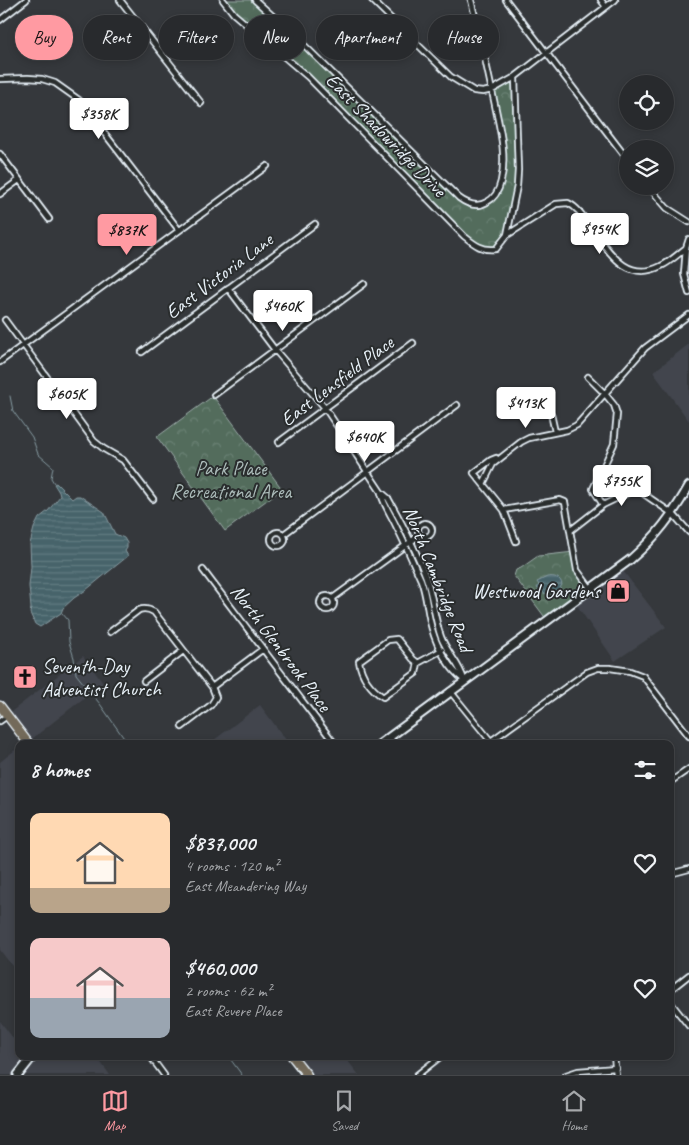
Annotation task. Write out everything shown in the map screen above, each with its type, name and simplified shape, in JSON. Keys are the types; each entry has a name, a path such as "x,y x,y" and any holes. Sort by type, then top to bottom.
{"main road":[{"path":"385,740 450,690 591,589 640,550 674,514 689,486"},
{"path":"0,706 26,740"},
{"path":"18,1075 30,1060"},
{"path":"295,1060 307,1075"}],"street":[{"path":"0,20 26,0"},
{"path":"120,0 201,103"},
{"name":"East Shadowridge Drive","path":"223,0 234,14 308,77 472,243 487,250 496,249 507,235"},
{"path":"255,0 298,38 458,198 468,204 476,205 484,204 498,192 503,169 503,145 471,0"},
{"path":"372,0 451,77 474,91 482,92 492,90 515,77 615,0"},
{"path":"506,0 619,148"},
{"path":"601,0 606,7"},
{"path":"507,235 517,186 518,170 515,77"},
{"path":"0,79 42,79 55,83 79,100 179,230"},
{"path":"0,154 49,219"},
{"path":"0,362 266,166"},
{"path":"0,194 19,180"},
{"path":"656,195 667,208 689,222"},
{"path":"507,235 562,202 578,209 614,256 629,270 639,272 662,266 686,248"},
{"name":"East Victoria Lane","path":"142,352 315,224"},
{"path":"689,239 686,248 684,274 689,293"},
{"path":"214,395 364,284"},
{"name":"North Cambridge Road","path":"228,288 275,350 325,408 381,492 388,498 408,544 426,577 443,649 462,672 464,680"},
{"path":"516,541 504,510 474,472 529,438 567,430 577,425 645,348 689,315"},
{"path":"5,320 94,441 123,460 153,499"},
{"name":"East Lensfield Place","path":"279,442 413,343"},
{"path":"588,377 614,405 617,414 614,444 593,489 603,505"},
{"path":"539,400 551,414 555,432"},
{"path":"284,534 457,405"},
{"path":"483,484 498,458"},
{"path":"571,530 603,505 634,490 638,490 674,514 689,532"},
{"path":"504,510 563,501 566,505 577,570 591,589"},
{"path":"333,598 420,535"},
{"name":"North Glenbrook Place","path":"203,570 332,740"},
{"path":"110,632 139,610 146,609 154,612 212,688 216,697 211,705 182,727"},
{"path":"418,663 397,639 388,640 359,661 360,671 383,698 416,673 418,663 443,649"},
{"path":"212,688 263,649"},
{"path":"144,680 183,651"},
{"path":"495,740 587,672 598,668 630,671 643,676 689,736"},
{"path":"450,690 490,740"},
{"path":"0,721 8,716"},
{"path":"674,779 689,769"},
{"path":"674,873 689,869"},
{"path":"674,987 689,975"},
{"path":"674,1007 689,1026"},
{"path":"153,1060 164,1075"},
{"path":"417,1075 436,1060"},
{"path":"615,1060 616,1075"},
{"path":"566,1075 616,1068"}],"shaded area":[{"path":"689,344 689,421 653,372"},
{"path":"620,567 666,627 615,661 574,601"},
{"path":"83,656 103,683 31,740 26,740 7,715"},
{"path":"260,705 286,740 214,740"},
{"path":"15,750 15,970 0,950 0,762"},
{"path":"0,1021 15,1041 15,1060 99,1060 110,1075 0,1075"},
{"path":"295,1060 347,1060 359,1075 307,1075"}],"green space":[{"path":"223,0 255,0 270,15 244,15 244,23 234,14"},
{"path":"306,50 459,198 476,205 492,199 501,182 503,145 492,90 515,77 518,170 507,235 496,249 487,250 472,243 308,77 288,60 306,60"},
{"name":"Park Place Recreational Area","path":"213,396 282,489 225,531 157,437"},
{"path":"574,552 577,570 591,589 547,620 514,576 516,570 538,556"}],"water":[{"path":"56,483 72,499 80,496 104,512 115,534 124,538 127,543 125,551 128,556 74,598 63,608 61,613 40,627 35,624 30,613 30,544 39,518 48,511 60,496 54,484"},
{"path":"547,577 555,577 560,580 562,585 557,592 545,594 537,588 539,585 537,582"}],"waterway":[{"path":"10,396 13,411 32,437 38,454 53,467 51,478 54,483"},
{"path":"62,613 68,620 69,642 76,674 125,740"},
{"path":"231,1060 242,1075"}],"place":[{"name":"Westwood Gardens","path":"618,591"},
{"name":"Seventh-Day Adventist Church","path":"25,677"}]}
